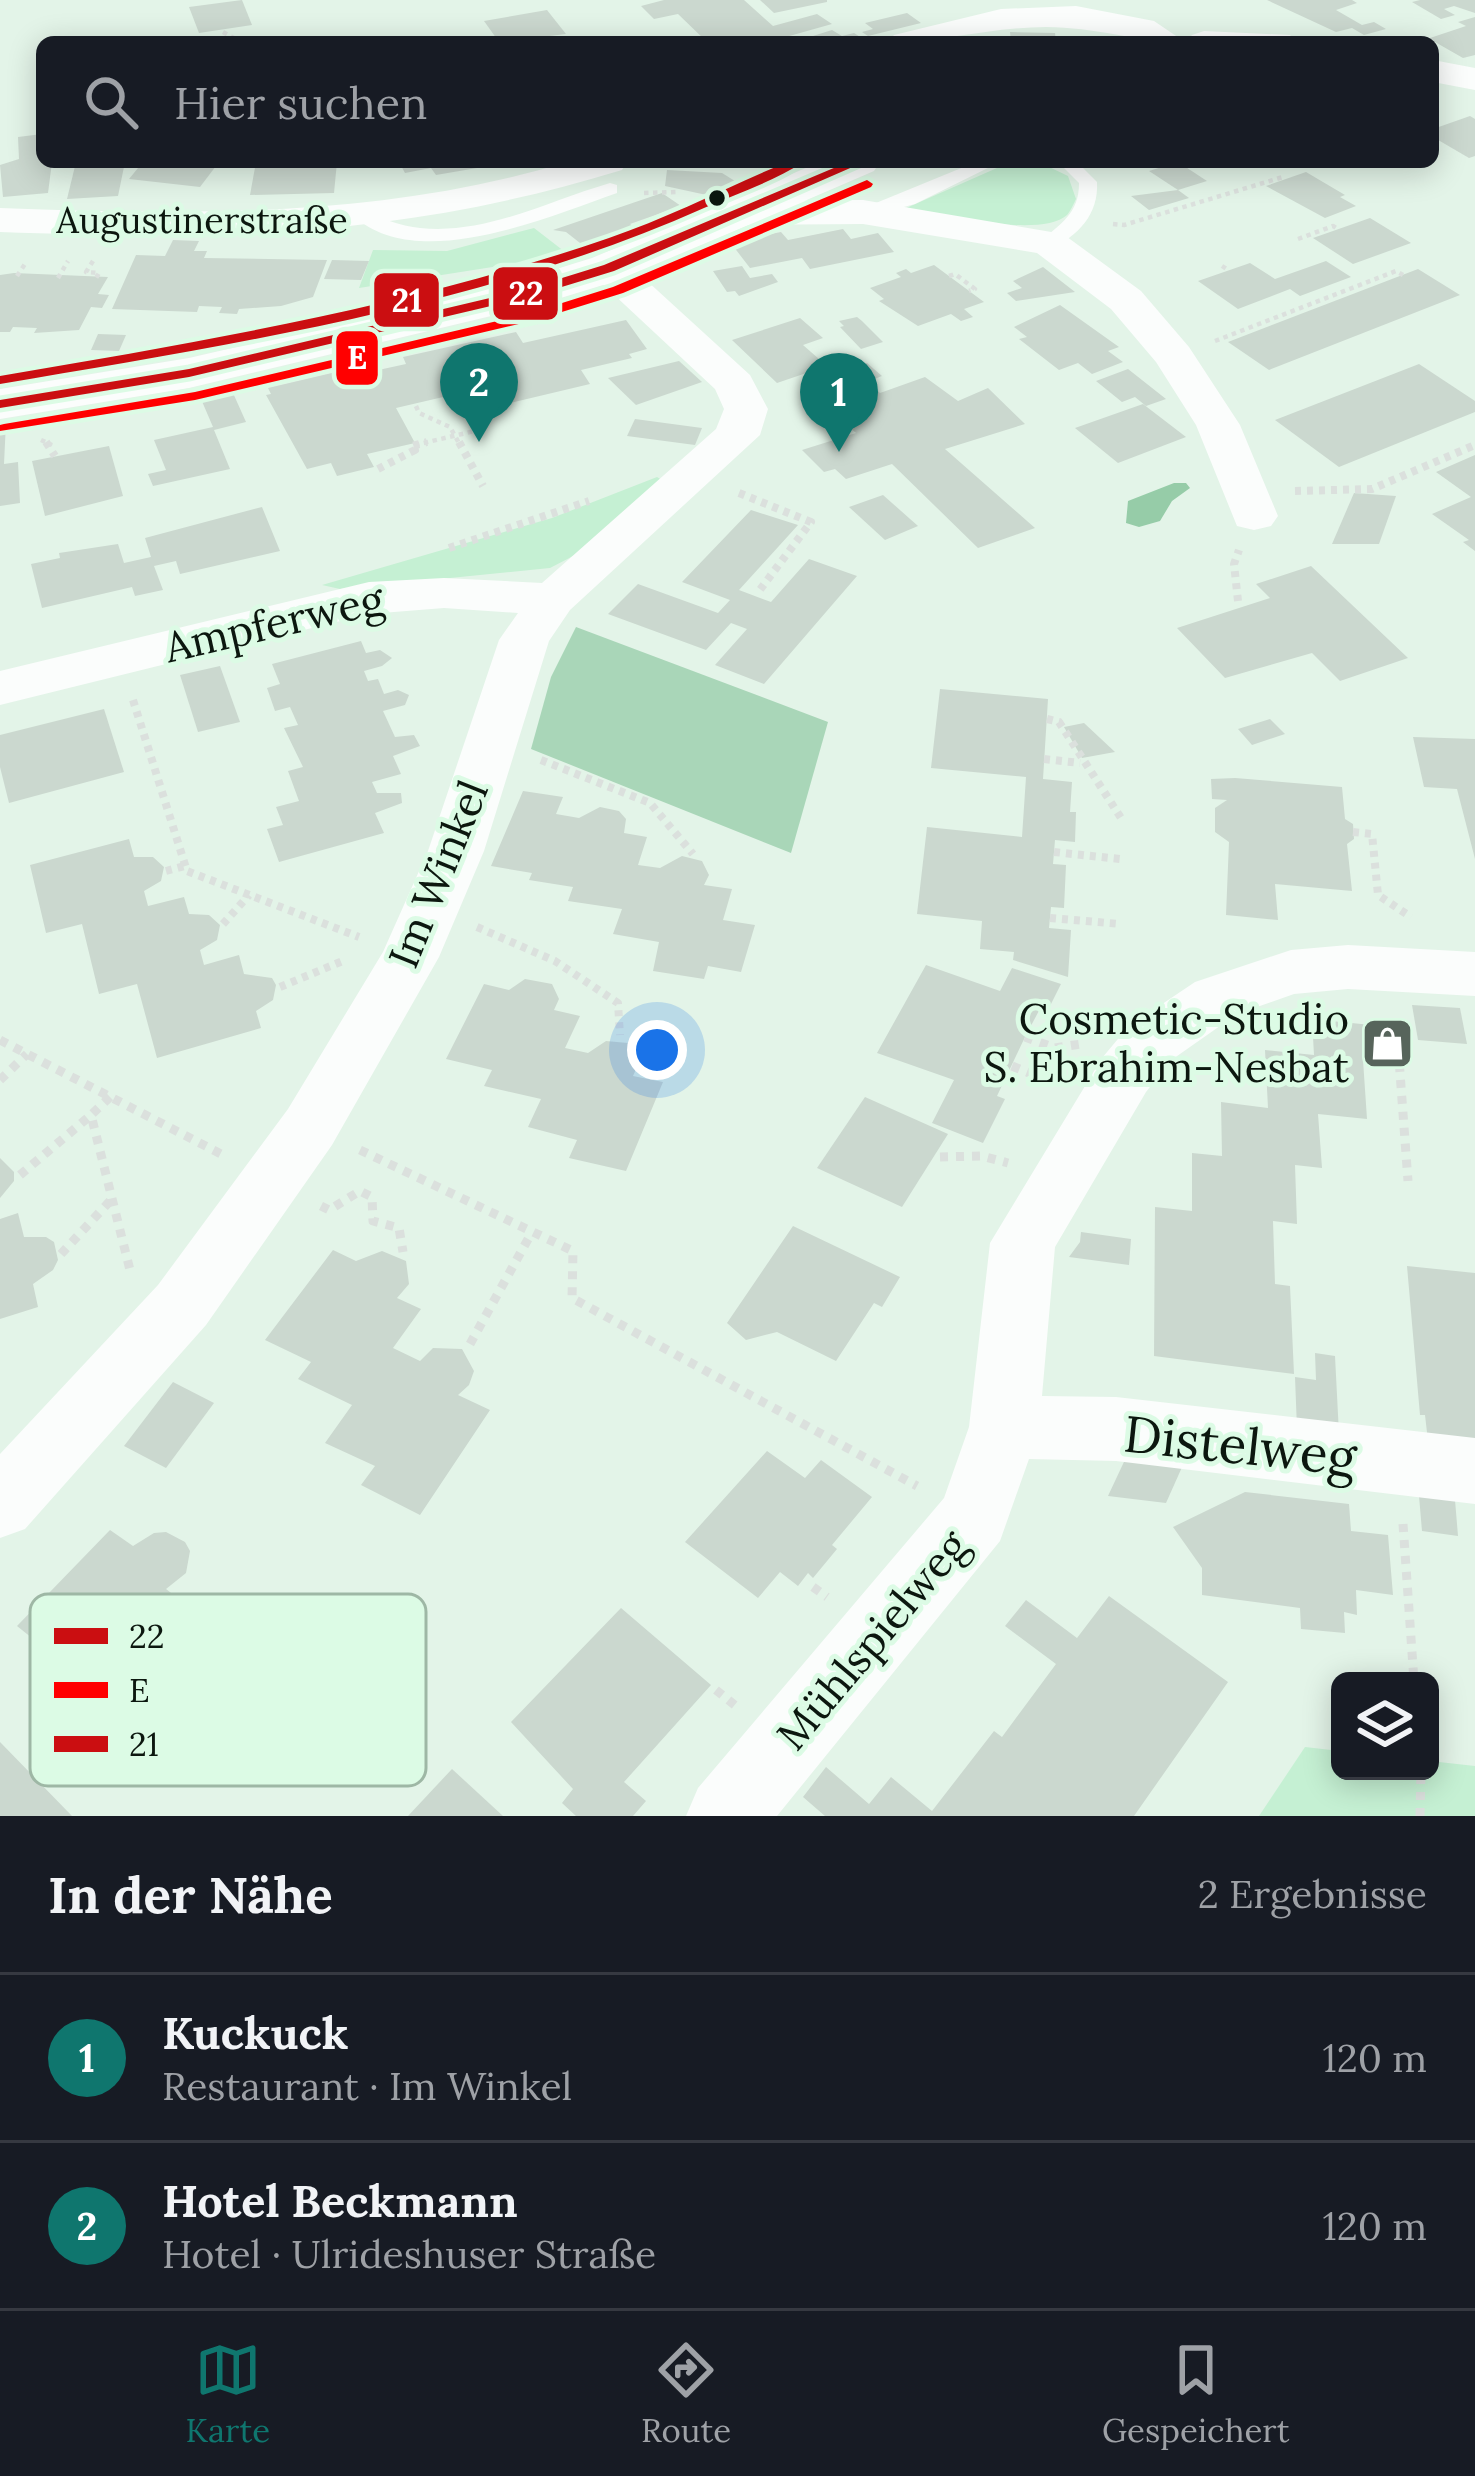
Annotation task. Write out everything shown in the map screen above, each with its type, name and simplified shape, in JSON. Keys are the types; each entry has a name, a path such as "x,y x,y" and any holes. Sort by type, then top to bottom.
{"street":[{"path":"923,36 945,28 1035,15 1118,21 1160,36"},
{"path":"1439,72 1475,80"},
{"path":"0,404 189,374 524,294 609,268 845,168"},
{"name":"Augustinerstraße","path":"0,220 212,227 366,219 609,176"},
{"path":"747,213 863,212 1065,231 1174,356 1218,425 1250,504"},
{"name":"Im Winkel","path":"0,1505 182,1305 320,1110 410,957 456,851 524,640 553,599 692,479 741,428 746,409 743,396 726,375 609,268"},
{"name":"Ampferweg","path":"0,688 369,598 444,593 553,599"},
{"name":"Mühlspielweg","path":"726,1816 974,1517 1004,1427 1023,1243 1136,1059 1189,1013 1246,985 1408,944 1475,974"},
{"name":"Distelweg","path":"1004,1427 1116,1429 1475,1471"}],"lane":[{"path":"863,212 908,200 979,168"},
{"path":"1065,231 1088,202 1088,182 1073,168"}],"path":[{"path":"223,32 230,36"},
{"path":"1065,231 1124,226 1283,177"},
{"path":"1298,239 1333,226 1338,229"},
{"path":"1174,356 1396,271 1402,275"},
{"path":"949,276 955,274 975,289 969,291"},
{"path":"416,406 419,413 450,428 482,486"},
{"path":"378,470 415,450 412,446 479,430"},
{"path":"1250,504 1372,489 1475,446"},
{"path":"692,479 719,484 811,522 759,591"},
{"path":"438,551 603,496"},
{"path":"120,659 187,871 352,935"},
{"path":"1047,719 1059,722 1121,818"},
{"path":"527,754 650,803 693,854"},
{"path":"1044,759 1082,763"},
{"path":"1353,832 1372,834 1378,896 1407,917 1408,1180"},
{"path":"1054,852 1120,859"},
{"path":"166,871 185,866"},
{"path":"224,925 250,896"},
{"path":"1050,918 1120,925"},
{"path":"470,924 555,962 618,1003 620,1035"},
{"path":"345,975 371,928"},
{"path":"280,987 357,954"},
{"path":"555,962 555,979"},
{"path":"0,1040 204,1145"},
{"path":"0,1080 27,1054"},
{"path":"20,1174 110,1097"},
{"path":"91,1115 134,1282 146,1267"},
{"path":"357,1149 573,1251 572,1298 974,1517"},
{"path":"219,1174 231,1159"},
{"path":"308,1198 329,1210 359,1191 372,1197 373,1221 399,1228 403,1252"},
{"path":"61,1254 112,1198"},
{"path":"470,1344 532,1232"},
{"path":"1399,1462 1413,1672"},
{"path":"1420,1816 1421,1780"}],"shaded area":[{"path":"997,168 1051,168 1068,176 1076,199 1068,214 1035,225 904,209"},
{"path":"534,228 569,255 359,288 373,250 447,251"},
{"path":"657,477 662,480 577,554 550,568 340,589 322,585 552,518"},
{"path":"1174,483 1190,488 1172,501 1160,521 1139,527 1126,523 1128,501"},
{"path":"576,627 828,722 791,853 531,749 551,677"},
{"path":"1305,1747 1331,1750 1331,1780 1439,1780 1439,1762 1475,1766 1475,1816 1259,1816"}],"building":[{"path":"242,0 252,25 199,33 189,7"},
{"path":"664,0 744,0 773,26 817,14 832,24 789,36 701,36 678,14 654,19 641,6"},
{"path":"760,0 827,0 827,2 774,13"},
{"path":"1267,0 1352,0 1357,3 1336,10 1362,25 1374,22 1386,29 1364,35 1352,28 1336,32"},
{"path":"1475,0 1475,13 1454,6 1444,9 1455,15 1441,19 1412,2"},
{"path":"547,10 566,34 495,36 484,21"},
{"path":"907,13 921,23 868,36 862,32 873,29 865,23"},
{"path":"1475,17 1475,55 1463,58 1439,44 1436,36 1466,26 1458,22"},
{"path":"1010,32 1055,36 1010,36"},
{"path":"1470,116 1475,119 1475,156 1469,158 1439,140 1439,127"},
{"path":"36,135 36,168 51,168 48,193 3,197 0,165 19,159 18,137"},
{"path":"75,168 124,168 118,196 67,199"},
{"path":"138,168 214,168 200,187 129,179"},
{"path":"255,168 336,168 334,193 250,195"},
{"path":"431,168 477,168 436,175"},
{"path":"1187,168 1207,181 1178,190 1149,171"},
{"path":"667,170 722,173 743,186 716,197 665,186"},
{"path":"1306,172 1356,206 1325,218 1266,186"},
{"path":"1178,190 1189,198 1149,210 1131,196"},
{"path":"662,193 681,206 630,224 640,232 589,250 566,232 553,230"},
{"path":"1370,218 1411,243 1353,264 1313,238"},
{"path":"843,229 851,239 878,233 894,252 810,269 802,258 750,268 730,242 781,232 788,240"},
{"path":"173,240 199,241 194,251 207,251 204,258 327,260 313,297 281,306 239,309 237,314 219,313 222,307 199,306 197,312 112,309 136,255 165,256"},
{"path":"332,260 369,261 361,280 324,279"},
{"path":"1326,261 1351,277 1300,296 1290,289 1238,309 1198,281 1250,263 1275,279"},
{"path":"934,265 984,302 964,309 973,317 961,321 951,314 918,326 879,301 884,299 870,288 901,277 896,273 906,269 911,273"},
{"path":"742,266 750,278 772,274 778,282 739,296 727,292 713,271"},
{"path":"1043,267 1075,292 1016,301 1007,293 1022,288 1013,281"},
{"path":"1418,269 1460,295 1269,370 1228,342"},
{"path":"0,275 108,277 98,294 109,295 102,308 91,307 79,330 34,333 37,328 13,327 0,332"},
{"path":"1060,305 1119,347 1108,351 1123,362 1092,374 1078,363 1059,370 1019,339 1027,337 1014,327"},
{"path":"857,317 883,342 861,349 839,321"},
{"path":"800,318 823,338 803,345 827,366 777,383 732,340"},
{"path":"626,320 647,349 629,354 632,358 581,370 590,384 468,413 456,394 396,408 415,443 367,454 374,467 337,476 331,463 307,469 266,395 271,394 268,388 370,364 373,371 406,364 403,357 516,332 523,343"},
{"path":"98,334 126,335 119,351 91,350"},
{"path":"679,361 702,382 636,405 608,378"},
{"path":"867,363 882,376 867,382 880,393 925,377 958,401 988,388 1025,424 945,449 1035,528 978,548 892,464 846,479 835,469 824,472 802,450 856,433 804,387"},
{"path":"1419,364 1475,401 1475,412 1339,467 1275,420"},
{"path":"1128,369 1166,399 1146,406 1135,397 1122,402 1096,381"},
{"path":"233,393 246,422 214,430 230,469 153,486 148,474 166,470 154,440 213,427 201,399"},
{"path":"1143,404 1186,437 1118,463 1075,428"},
{"path":"635,419 702,428 695,445 627,436"},
{"path":"6,422 4,464 18,462 20,503 0,506 0,423"},
{"path":"109,446 123,496 45,516 32,461"},
{"path":"1475,455 1475,551 1463,542 1469,540 1432,514 1471,497 1436,472"},
{"path":"1354,493 1396,496 1379,544 1332,544"},
{"path":"883,495 918,526 885,540 849,507"},
{"path":"262,507 280,551 180,574 176,561 154,566 163,590 135,596 132,587 42,608 31,564 60,558 59,553 118,544 124,563 151,557 145,538"},
{"path":"751,510 798,525 739,590 771,602 809,559 857,576 764,684 715,665 747,629 731,623 706,650 608,614 638,584 718,613 730,600 682,582"},
{"path":"1311,566 1408,658 1340,681 1312,653 1225,678 1177,628 1270,598 1256,584"},
{"path":"361,641 366,653 380,650 392,658 364,671 368,681 378,679 384,694 398,690 409,695 405,705 383,711 395,737 414,735 420,746 393,756 401,774 372,782 377,793 401,793 402,803 375,813 384,833 279,862 267,829 283,825 276,807 299,801 288,771 303,767 284,728 298,725 290,707 275,711 267,688 280,684 272,664"},
{"path":"220,666 240,722 198,732 180,675"},
{"path":"940,689 1048,699 1043,779 1072,782 1070,812 1076,812 1075,842 1055,840 1053,864 1066,865 1064,908 1051,907 1049,928 1071,930 1068,977 1013,960 1014,952 980,949 982,921 917,914 927,827 1022,837 1026,777 931,768"},
{"path":"104,709 124,772 9,803 0,767 0,735"},
{"path":"1270,719 1285,734 1252,745 1238,729"},
{"path":"1084,723 1115,752 1082,758 1064,727"},
{"path":"1413,737 1475,739 1475,859 1457,789 1424,787"},
{"path":"1211,779 1342,787 1345,819 1353,824 1354,839 1347,844 1352,891 1275,884 1278,920 1226,915 1229,842 1215,832 1215,808 1227,800 1212,799"},
{"path":"523,791 563,797 556,814 579,818 600,807 619,811 626,819 624,833 647,837 638,865 660,868 682,856 702,861 709,875 704,885 732,889 723,920 755,925 741,972 708,966 704,979 653,971 659,942 613,934 622,909 568,901 573,887 529,880 532,873 491,866"},
{"path":"129,839 134,857 153,857 164,867 161,881 144,891 148,906 184,897 189,914 209,915 220,925 217,940 200,950 204,965 239,955 244,974 272,978 276,985 273,1000 256,1011 261,1028 157,1058 137,984 99,994 82,924 46,933 30,865"},
{"path":"926,965 1000,991 1012,968 1061,984 1049,1008 1042,1005 1025,1037 997,1096 1005,1099 983,1143 932,1123 954,1080 877,1053"},
{"path":"525,979 552,984 559,999 554,1010 580,1016 565,1048 588,1053 606,1041 628,1043 641,1058 633,1076 663,1082 626,1171 569,1158 577,1140 528,1127 541,1099 484,1086 492,1070 446,1059 484,984 509,990"},
{"path":"1412,1005 1460,1008 1467,1044 1418,1040"},
{"path":"1312,1019 1391,1027 1394,1063 1363,1060 1367,1119 1318,1114 1322,1168 1295,1165 1297,1224 1273,1221 1275,1284 1290,1286 1294,1374 1154,1356 1155,1207 1192,1211 1192,1153 1222,1156 1221,1102 1268,1108 1265,1050 1314,1055"},
{"path":"865,1097 948,1134 902,1207 817,1168"},
{"path":"0,1158 14,1172 14,1181 0,1198"},
{"path":"18,1213 24,1237 46,1237 54,1242 58,1260 53,1270 33,1284 38,1307 0,1319 0,1219"},
{"path":"793,1226 900,1277 882,1307 874,1303 836,1361 777,1332 746,1340 727,1323"},
{"path":"1081,1232 1131,1239 1129,1265 1069,1257"},
{"path":"333,1250 356,1261 382,1251 406,1261 409,1284 397,1298 421,1309 393,1348 420,1361 433,1348 462,1349 474,1371 469,1385 458,1395 490,1410 420,1515 361,1485 375,1466 325,1443 352,1405 298,1379 311,1362 265,1340"},
{"path":"1407,1266 1475,1273 1475,1447 1428,1441 1425,1415 1420,1415"},
{"path":"1315,1353 1335,1356 1339,1434 1297,1429 1295,1377 1316,1380"},
{"path":"173,1382 214,1403 166,1468 124,1446"},
{"path":"1130,1449 1187,1456 1166,1503 1108,1496"},
{"path":"767,1451 805,1478 821,1460 872,1497 832,1545 837,1549 813,1578 808,1573 798,1586 780,1572 758,1598 685,1542"},
{"path":"1245,1492 1349,1504 1351,1531 1388,1535 1393,1595 1356,1590 1357,1615 1344,1612 1345,1633 1301,1629 1300,1608 1202,1595 1202,1568 1173,1527"},
{"path":"1419,1496 1455,1500 1458,1536 1422,1531"},
{"path":"110,1530 133,1546 154,1533 166,1532 185,1542 190,1551 186,1573 166,1589 172,1594 48,1594"},
{"path":"1109,1596 1228,1682 1134,1816 825,1816 803,1797 826,1767 869,1804 891,1777 932,1811 994,1731 1002,1737 1056,1664 1005,1626 1026,1600 1077,1638"},
{"path":"621,1608 711,1685 624,1782 646,1801 633,1816 576,1816 562,1803 573,1789 511,1722"},
{"path":"30,1613 30,1636 17,1626"},
{"path":"0,1742 30,1773 30,1786 43,1786 72,1816 0,1816"},
{"path":"452,1769 503,1816 408,1816"}],"transit line":[{"name":"21","path":"0,380 225,340 449,290 621,238 784,168"},
{"name":"22","path":"0,404 189,373 524,294 609,268 844,168"},
{"name":"E","path":"4,428 195,396 531,317 618,290 867,184"}],"place":[{"name":"Hotel Beckmann","path":"479,442"},
{"name":"Kuckuck","path":"839,452"},
{"name":"Cosmetic-Studio S. Ebrahim-Nesbat","path":"1388,1043"}]}
